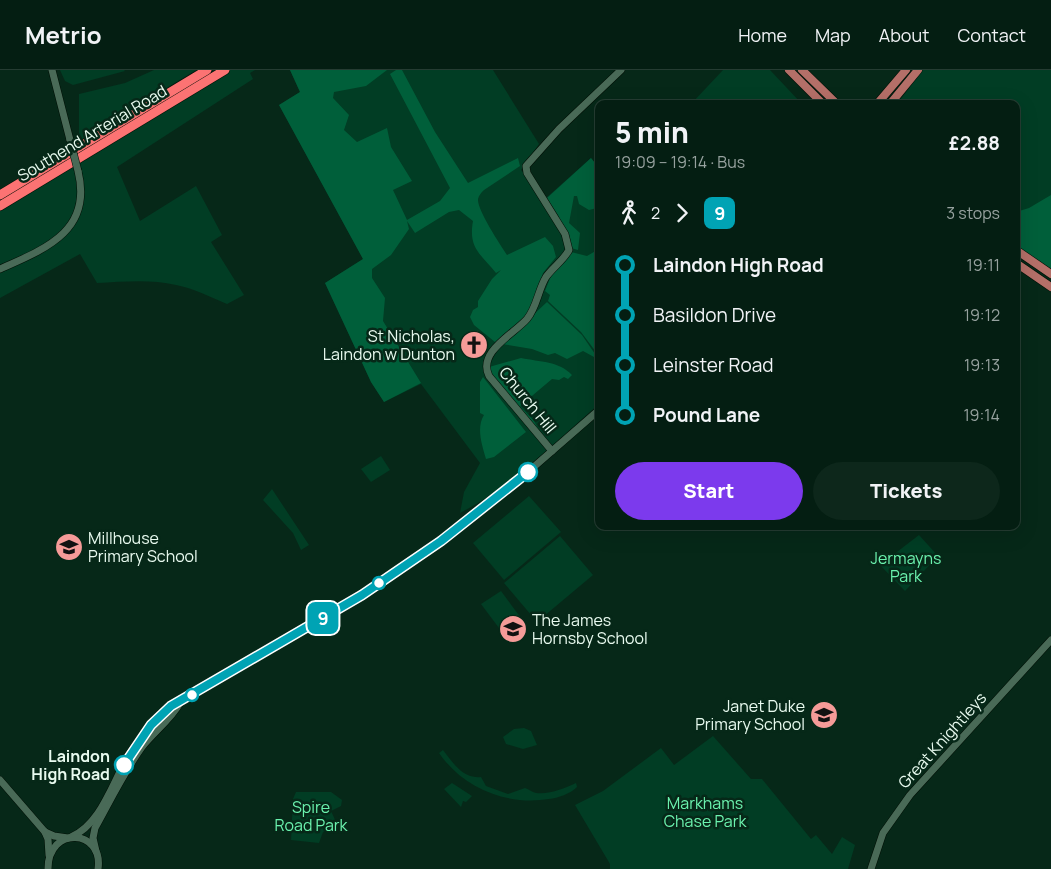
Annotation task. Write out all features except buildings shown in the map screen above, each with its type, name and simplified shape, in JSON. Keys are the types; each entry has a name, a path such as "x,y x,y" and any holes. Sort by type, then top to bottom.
{"highway":[{"name":"Southend Arterial Road","path":"0,195 207,70"},
{"name":"Southend Arterial Road","path":"0,206 225,70"}],"main road":[{"path":"789,70 819,100"},
{"path":"802,70 832,100"},
{"path":"880,100 906,70"},
{"path":"895,100 918,70"},
{"path":"1020,253 1051,274"},
{"path":"1020,266 1051,287"}],"street":[{"path":"0,268 47,247 67,231 80,200 81,186 78,171 52,70"},
{"name":"Church Hill","path":"552,451 486,370 492,351 527,318 535,306 545,279 564,259 569,250 565,234 527,173 526,166 558,129 620,70"},
{"path":"48,858 56,845 80,833 92,822 130,754 151,725 171,706 362,595 400,569 476,515 595,413"},
{"name":"Great Knightleys","path":"871,869 883,833 910,794 1051,640"},
{"path":"99,868 93,838 96,828 130,766 154,732 175,711 180,702"},
{"path":"0,780 44,832 48,844 48,869"},
{"path":"44,832 54,836 88,841 96,851"}],"green space":[{"path":"60,70 125,71 73,85 65,81"},
{"path":"154,70 196,70 79,141 79,94 125,83"},
{"path":"230,70 255,70 250,73 253,79 117,167 140,221 196,186 222,235 211,242 244,295 227,304 189,288 166,283 136,281 97,283 80,254 0,298 0,209"},
{"path":"290,70 493,70 539,144 521,170 546,198 591,158 595,163 595,408 515,477 460,513 464,492 480,463 421,384 384,402 371,382 325,283 363,259 279,105 300,92"},
{"path":"290,70 387,70 366,86 334,92 333,98 349,115 344,130 357,142 387,128 391,147 412,181 393,190 407,220 440,201 450,188 390,74 396,70 402,70 435,132 468,183 518,158 520,166 484,190 478,199 485,219 507,255 545,237 553,246 556,257 543,273 533,305 526,315 495,342 474,325 470,317 473,310 478,307 478,301 492,279 501,270 496,273 474,245 472,238 473,221 459,210 449,212 415,233 407,221 409,229 391,255 372,269 372,278 385,298 383,321 421,383 384,402 371,382 325,283 363,259 279,105 300,92"},
{"path":"723,70 770,70 798,100 695,100"},
{"path":"923,70 1051,70 1051,269 1020,249 1020,100 900,100"},
{"path":"591,158 595,163 595,208 589,210 579,204 577,196 574,196 569,223 580,233 578,250 571,248 558,215 547,198"},
{"path":"1051,195 1051,269 1020,249 1020,211 1029,208"},
{"path":"595,251 595,351 581,332 548,301 550,295 545,291 551,276 571,252 587,256"},
{"path":"547,302 582,335 595,354 594,357 583,351 567,359 555,353 548,355 532,349 502,344"},
{"path":"521,358 542,361 561,367 572,375 568,379 564,377 559,380 552,379 520,406 534,421 540,432 490,375 489,367"},
{"path":"483,377 526,432 494,457 486,459 480,431 484,415 480,413 480,382"},
{"path":"381,456 390,470 371,482 361,469"},
{"path":"272,489 309,545 301,550 293,533 263,500"},
{"path":"529,496 561,532 504,580 473,543"},
{"name":"Jermayns Park","path":"919,535 938,556 905,591 880,565"},
{"path":"560,536 593,575 537,622 504,583"},
{"path":"501,591 521,618 502,632 481,604"},
{"path":"524,728 531,731 537,745 523,749 506,744 503,737 514,729"},
{"name":"Markhams Chase Park","path":"713,736 751,779 762,779 811,839 816,835 832,854 842,837 855,845 848,869 610,869 610,864 575,805 603,791 661,748 674,765"},
{"path":"443,750 464,773 481,777 486,786 508,794 525,788 535,793 546,793 557,791 576,783 577,787 564,795 549,799 517,800 502,797 473,785 460,776 439,753"},
{"path":"452,783 472,796 466,802 463,801 461,807 444,789"},
{"name":"Spire Road Park","path":"296,792 331,792 342,800 341,806 331,811 336,822 332,829 323,832 319,843 291,840 293,799"}],"bus line":[{"name":"9","path":"124,765 151,725 171,706 362,595 441,541 506,492 528,472"}],"place":[{"name":"St Nicholas, Laindon w Dunton","path":"474,345"},
{"name":"Millhouse Primary School","path":"69,547"},
{"name":"The James Hornsby School","path":"513,629"},
{"name":"Janet Duke Primary School","path":"824,715"},
{"name":"Laindon High Road","path":"124,765"}]}
